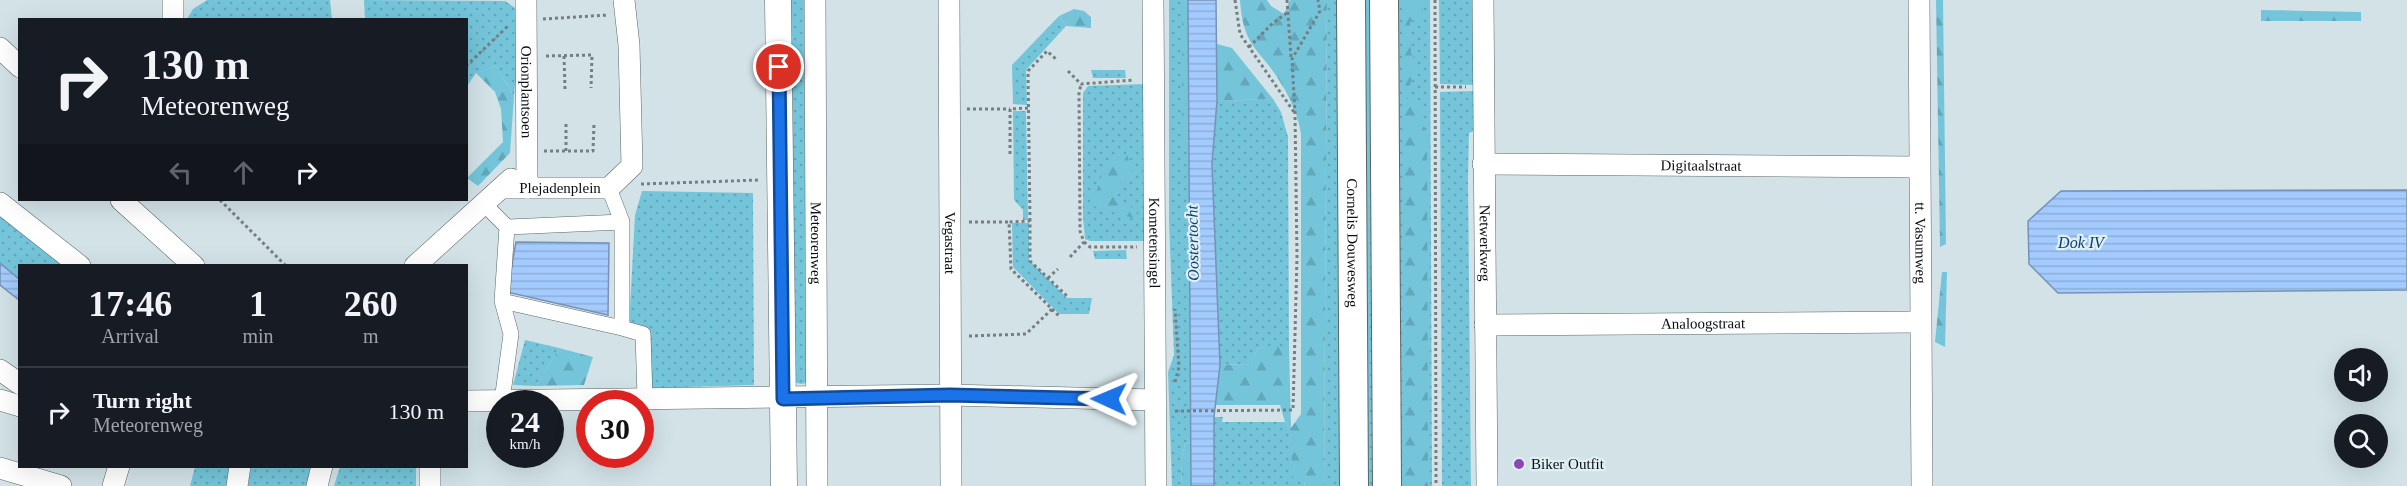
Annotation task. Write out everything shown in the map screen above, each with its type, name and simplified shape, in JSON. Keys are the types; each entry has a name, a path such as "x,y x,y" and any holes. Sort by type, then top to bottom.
{"main road":[{"name":"Cornelis Douwesweg","path":"1351,0 1354,486"},
{"path":"1384,0 1388,486"}],"street":[{"path":"173,0 173,18"},
{"path":"778,0 784,486"},
{"name":"Meteorenweg","path":"815,0 817,486"},
{"name":"Vegastraat","path":"949,0 951,486"},
{"name":"Kometensingel","path":"1153,0 1156,486"},
{"name":"Netwerkweg","path":"1483,0 1486,486"},
{"name":"tt. Vasumweg","path":"1919,0 1922,486"},
{"name":"Plejadenplein","path":"417,264 502,188 611,186 632,166 629,45 625,7"},
{"name":"Orionplantsoen","path":"526,10 527,188"},
{"path":"0,48 18,65"},
{"path":"502,188 527,157"},
{"name":"Digitaalstraat","path":"1483,164 1919,167"},
{"path":"611,186 622,222 622,328"},
{"path":"122,201 192,264"},
{"path":"0,203 77,264"},
{"path":"483,203 507,227 622,222"},
{"path":"503,390 511,334 502,301 507,227"},
{"path":"502,301 643,334 645,390"},
{"name":"Analoogstraat","path":"1485,325 1920,322"},
{"path":"0,370 18,383"},
{"path":"654,398 783,399 950,395 1155,400"},
{"path":"0,400 18,404"},
{"path":"468,401 486,401"},
{"path":"0,468 61,486"},
{"path":"113,486 118,468"},
{"path":"237,486 240,468"},
{"path":"317,486 322,468"},
{"path":"430,468 430,486"}],"path":[{"path":"1235,0 1240,34 1295,113"},
{"path":"1188,411 1293,410 1297,256 1295,113 1287,0"},
{"path":"1292,59 1320,11 1318,0"},
{"path":"1435,0 1436,486"},
{"path":"468,64 526,10 625,7"},
{"path":"1250,47 1274,22 1288,12"},
{"path":"1057,60 1047,51 1028,71 1030,261 1068,297"},
{"path":"527,57 591,55 591,88"},
{"path":"564,56 565,88"},
{"path":"1068,71 1081,84"},
{"path":"1081,84 1154,79"},
{"path":"1081,84 1079,93 1080,231 1084,242 1090,247 1156,247"},
{"path":"1435,87 1482,87"},
{"path":"949,110 1028,108"},
{"path":"1010,109 1010,154"},
{"path":"566,123 566,151"},
{"path":"527,157 566,151 593,151 594,123"},
{"path":"611,186 780,179"},
{"path":"221,201 284,264"},
{"path":"949,223 1030,221"},
{"path":"1009,222 1011,269 1059,316"},
{"path":"1070,257 1084,242"},
{"path":"1048,278 1058,269"},
{"path":"950,336 1026,334 1052,309"}],"green space":[{"path":"207,0 330,0 332,18 188,18 193,9"},
{"path":"364,0 505,1 514,7 521,20 514,96 496,66 476,73 468,85 468,18 365,18"},
{"path":"790,0 804,0 806,383 801,384 794,382"},
{"path":"1169,0 1182,0 1182,141 1189,142 1191,442 1185,444 1181,461 1182,486 1172,486 1168,372 1174,355 1169,221"},
{"path":"1182,0 1188,0 1189,142 1182,141"},
{"path":"1240,0 1267,0 1271,6 1284,14 1290,0 1327,0 1324,486 1305,486 1304,482 1293,481 1290,429 1285,422 1280,405 1215,405 1220,365 1250,364 1258,349 1264,346 1289,346 1291,428 1301,414 1301,134 1297,116 1285,91 1248,36"},
{"path":"1327,0 1342,0 1344,486 1324,486"},
{"path":"1361,0 1374,0 1374,486 1365,486"},
{"path":"1393,0 1430,0 1432,486 1397,486"},
{"path":"1402,0 1423,0 1422,16 1410,22 1411,53 1417,63 1406,98 1422,108 1427,148 1428,486 1405,486"},
{"path":"1439,0 1473,0 1474,85 1440,84"},
{"path":"1936,0 1943,0 1946,244 1940,247"},
{"path":"1074,9 1084,11 1091,17 1091,28 1066,26 1059,16"},
{"path":"2261,10 2361,12 2361,21 2261,21"},
{"path":"1059,16 1066,26 1026,70 1027,105 1013,104 1012,65"},
{"path":"1217,44 1232,48 1273,99 1217,101"},
{"path":"496,66 514,96 510,153 478,186 468,177 503,142 501,109 495,92 476,73"},
{"path":"1091,70 1125,70 1126,78 1093,78"},
{"path":"1144,84 1145,241 1090,241 1085,239 1083,217 1083,93 1088,86"},
{"path":"1474,91 1474,131 1469,133 1468,179 1471,486 1442,486 1440,92"},
{"path":"1273,99 1281,112 1288,137 1289,346 1264,346 1258,349 1250,364 1220,365 1212,164 1217,101"},
{"path":"1013,111 1026,111 1028,220 1023,220 1023,210 1014,200"},
{"path":"1127,154 1135,182 1121,181 1113,197 1137,210 1136,219 1093,206 1090,199 1097,190 1105,165"},
{"path":"642,191 753,193 754,385 650,388 647,328 629,327 635,215"},
{"path":"0,212 68,264 18,264 18,292 0,277"},
{"path":"1012,223 1029,223 1029,260 1067,298 1092,298 1089,314 1059,314 1013,267"},
{"path":"1126,250 1127,259 1095,259 1093,251"},
{"path":"1942,272 1947,272 1945,347 1935,342"},
{"path":"525,340 559,348 536,386 513,385"},
{"path":"559,348 593,357 584,385 536,386"},
{"path":"1214,417 1223,417 1222,422 1285,422 1290,429 1305,486 1214,486"},
{"path":"1191,442 1191,486 1182,486 1181,461 1185,444"},
{"path":"195,468 235,468 232,486 190,486"},
{"path":"251,468 315,468 310,486 248,486"},
{"path":"340,468 416,468 416,486 334,486"}],"water":[{"name":"Oostertocht","path":"1188,0 1216,0 1217,101 1212,164 1220,365 1214,417 1214,486 1191,486"},
{"name":"Dok IV","path":"2407,190 2407,290 2058,293 2029,264 2028,221 2061,191"},
{"path":"516,242 609,243 608,315 507,292"},
{"path":"0,263 18,278 18,299 0,285"}],"place":[{"name":"Biker Outfit","path":"1519,464"}],"route":[{"path":"779,67 783,399 950,395 1109,399"}]}
